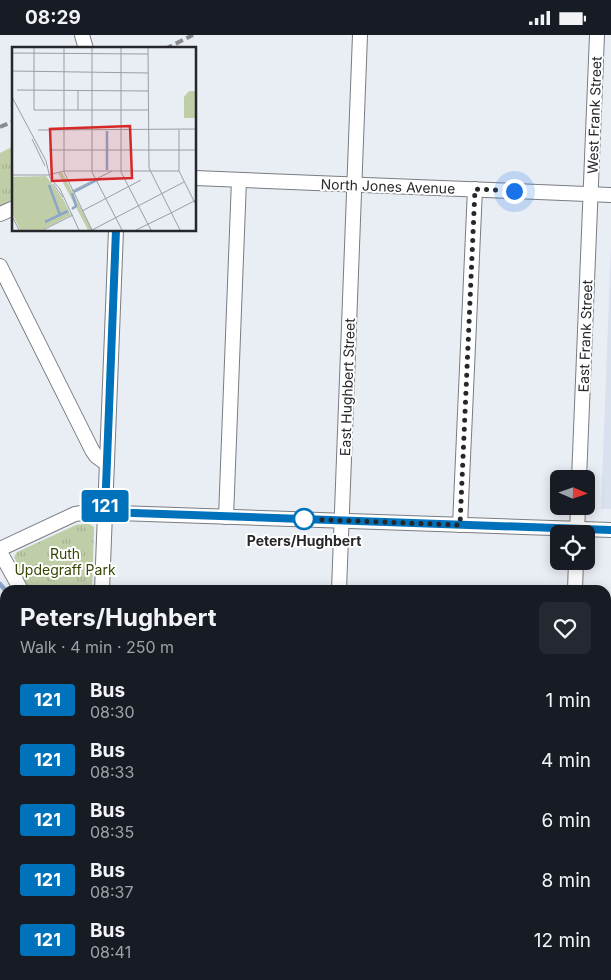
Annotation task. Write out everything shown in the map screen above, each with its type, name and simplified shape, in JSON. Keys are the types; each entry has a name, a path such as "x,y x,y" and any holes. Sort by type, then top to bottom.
{"street":[{"name":"East Hughbert Street","path":"338,585 360,35"},
{"name":"West Frank Street","path":"590,194 597,35"},
{"name":"North Jones Avenue","path":"196,178 611,195"},
{"path":"226,517 238,180"},
{"path":"460,525 475,189"},
{"name":"East Frank Street","path":"579,470 590,194"},
{"path":"0,214 12,209"},
{"path":"102,585 116,231"},
{"path":"0,265 92,450 106,464"},
{"path":"18,585 0,551 75,514 89,511 550,530"},
{"path":"595,530 611,530"},
{"path":"575,585 576,570"}],"shaded area":[{"path":"611,247 611,509 601,509"}],"green space":[{"path":"12,147 12,202 0,208 0,153"},
{"name":"Ruth Updegraff Park","path":"89,524 94,527 92,585 27,585 14,557 17,552 76,525"}],"railway":[{"path":"169,47 193,35"},
{"path":"0,127 12,122"}],"bus line":[{"name":"121","path":"116,231 105,512 611,530"}],"place":[{"name":"Peters/Hughbert","path":"304,519"}],"route":[{"path":"304,519 460,525 475,189 514,191"}]}
